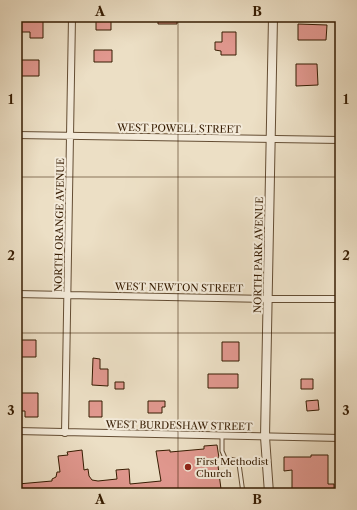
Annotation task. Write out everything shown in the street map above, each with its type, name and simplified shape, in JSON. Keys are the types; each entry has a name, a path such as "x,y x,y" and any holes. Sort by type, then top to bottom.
{"street":[{"name":"NORTH ORANGE AVENUE","path":"65,433 72,17"},
{"name":"NORTH PARK AVENUE","path":"268,493 265,437 273,17"},
{"name":"WEST POWELL STREET","path":"17,135 340,140"},
{"name":"WEST NEWTON STREET","path":"17,294 340,299"},
{"name":"WEST BURDESHAW STREET","path":"17,431 340,438"}],"lane":[{"path":"222,436 223,455 225,458 238,461 243,493"}],"building":[{"path":"96,17 111,17 111,30 96,30"},
{"path":"158,17 177,17 177,24 158,24"},
{"path":"19,20 43,20 43,38 30,38 30,32 19,32"},
{"path":"298,24 327,25 326,40 298,40"},
{"path":"222,32 236,32 236,55 221,55 221,51 215,50 215,42 222,42"},
{"path":"94,50 112,50 112,62 94,62"},
{"path":"20,60 39,60 39,76 20,76"},
{"path":"296,64 317,64 318,85 296,86"},
{"path":"19,340 36,340 36,357 19,357"},
{"path":"222,342 239,342 239,361 222,361"},
{"path":"93,358 100,359 100,369 108,369 108,386 92,385"},
{"path":"208,374 238,374 238,388 208,388"},
{"path":"301,379 313,379 313,389 301,389"},
{"path":"115,382 124,382 124,389 115,389"},
{"path":"17,393 38,393 38,417 25,417 25,411 17,411"},
{"path":"318,400 319,410 307,411 306,401"},
{"path":"89,401 102,401 102,417 89,417"},
{"path":"148,401 165,401 165,407 162,407 162,413 148,413"},
{"name":"First Methodist Church","path":"217,445 221,489 198,491 198,493 18,493 18,484 52,481 52,479 56,477 57,472 60,472 58,456 68,455 67,452 82,450 84,470 88,469 89,476 92,480 98,481 117,479 116,470 129,469 130,484 161,481 156,451 170,450 170,452 204,449 204,446"},
{"path":"311,455 328,455 328,484 334,484 334,493 292,493 292,470 284,471 284,457 311,457"}],"place":[{"name":"First Methodist Church","path":"188,467"}]}
